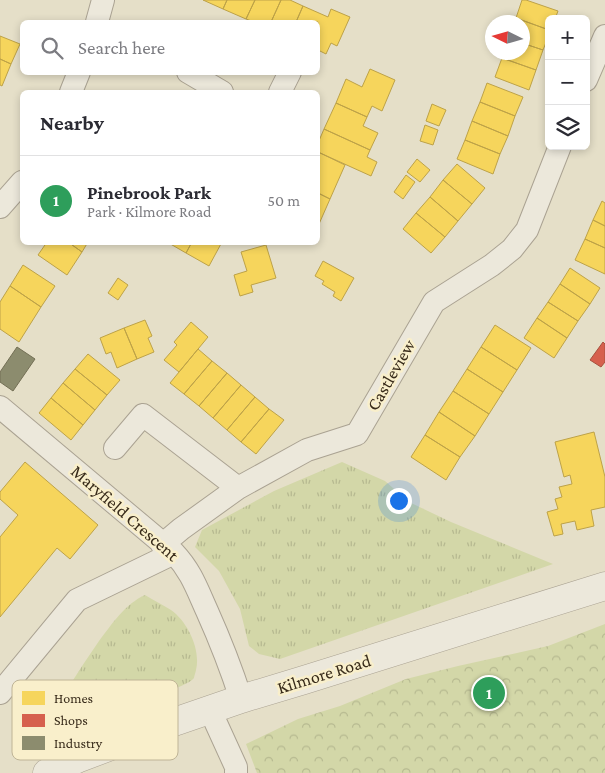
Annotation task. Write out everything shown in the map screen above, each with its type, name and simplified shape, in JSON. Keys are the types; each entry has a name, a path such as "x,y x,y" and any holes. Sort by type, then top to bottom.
{"street":[{"path":"98,20 103,0"},
{"path":"590,71 605,36"},
{"path":"72,90 78,75"},
{"path":"193,75 219,90"},
{"path":"281,90 288,75"},
{"name":"Castleview","path":"0,693 77,600 168,549 181,529 238,488 307,450 357,434 434,302 492,265 512,249 527,230 558,150"},
{"path":"0,207 20,184"},
{"name":"Maryfield Crescent","path":"0,407 184,564 194,581 228,658 241,699"},
{"path":"115,448 143,415 238,488"},
{"name":"Kilmore Road","path":"178,721 241,699 605,586"},
{"path":"210,710 236,767 236,773"},
{"name":"Kilmore Road","path":"47,773 75,760"}],"green space":[{"path":"342,462 385,481 409,502 451,522 553,564 280,659 259,654 249,646 240,609 219,571 195,547 202,530 274,491"},
{"path":"145,595 171,610 188,629 197,654 194,678 178,687 178,680 74,680 99,641 119,615"},
{"path":"605,624 605,773 257,773 246,744 298,719 340,706 406,679 548,646"}],"building: Homes":[{"path":"203,0 227,0 223,9"},
{"path":"227,0 255,0 246,19 223,9"},
{"path":"255,0 281,0 272,20 246,19"},
{"path":"281,0 290,0 303,6 297,20 272,20"},
{"path":"522,0 558,11 556,15 545,15 545,29 530,23 530,15 517,15"},
{"path":"303,6 328,17 331,9 350,17 337,46 331,43 326,54 320,51 320,20 297,20"},
{"path":"530,23 545,29 545,45 543,50 530,46"},
{"path":"0,36 20,44 11,64 0,59"},
{"path":"530,46 543,50 536,70 508,60 530,60"},
{"path":"0,59 11,64 2,86 0,85"},
{"path":"501,60 508,60 536,70 529,90 495,77"},
{"path":"370,69 395,80 382,111 372,106 367,117 336,103 346,79 362,87"},
{"path":"487,83 523,97 515,116 480,102"},
{"path":"480,102 515,116 508,136 472,121"},
{"path":"336,103 367,117 363,126 378,133 370,150 324,129"},
{"path":"432,104 446,110 439,126 426,121"},
{"path":"472,121 508,136 500,154 465,140"},
{"path":"425,125 438,130 433,145 420,141"},
{"path":"324,129 370,150 367,157 377,162 371,176 320,153 320,138"},
{"path":"465,140 500,154 493,174 457,159"},
{"path":"320,153 345,165 330,199 320,194"},
{"path":"417,159 430,170 420,182 407,172"},
{"path":"457,164 485,188 472,204 443,180"},
{"path":"406,175 415,182 403,199 394,192"},
{"path":"443,180 472,204 458,221 430,197"},
{"path":"320,194 330,199 320,222"},
{"path":"430,197 458,221 445,237 416,213"},
{"path":"602,201 605,203 605,226 593,220"},
{"path":"416,213 445,237 431,253 403,229"},
{"path":"593,220 605,226 605,248 585,239"},
{"path":"585,239 605,248 605,274 575,260"},
{"path":"45,245 72,245 82,252 67,275 38,255"},
{"path":"72,245 86,245 82,252"},
{"path":"172,245 190,245 186,253"},
{"path":"190,245 220,245 209,266 186,253"},
{"path":"266,245 276,278 251,285 253,292 240,296 234,275 247,271 241,252"},
{"path":"323,261 354,278 341,301 333,296 335,292 322,284 324,281 315,276"},
{"path":"23,265 55,286 41,307 10,286"},
{"path":"570,268 600,288 590,304 560,284"},
{"path":"118,278 128,285 118,300 108,293"},
{"path":"560,284 590,304 578,321 548,302"},
{"path":"10,286 41,307 19,342 0,329 0,302"},
{"path":"548,302 578,321 567,338 537,318"},
{"path":"537,318 567,338 554,358 524,338"},
{"path":"145,320 152,336 148,338 154,352 137,359 124,328"},
{"path":"191,322 208,337 179,372 164,360 177,345 174,342"},
{"path":"495,325 531,348 517,370 481,347"},
{"path":"124,328 137,359 117,368 111,352 106,354 100,338"},
{"path":"481,347 517,370 503,392 467,369"},
{"path":"198,349 212,361 184,394 170,383"},
{"path":"88,354 120,380 107,395 75,369"},
{"path":"212,361 227,373 199,406 184,394"},
{"path":"75,369 107,395 95,410 63,383"},
{"path":"467,369 503,392 489,414 453,391"},
{"path":"227,373 241,385 213,418 199,406"},
{"path":"63,383 95,410 83,425 51,398"},
{"path":"241,385 255,397 227,430 213,418"},
{"path":"453,391 489,414 475,436 439,412"},
{"path":"255,397 269,409 241,442 227,430"},
{"path":"51,398 83,425 71,440 39,413"},
{"path":"269,409 284,420 256,454 241,442"},
{"path":"439,412 475,436 460,457 425,435"},
{"path":"594,432 605,477 605,507 591,510 594,526 577,530 575,521 561,524 563,534 554,536 547,512 558,509 555,499 562,497 559,487 572,484 570,475 564,477 555,442"},
{"path":"425,435 460,457 446,480 411,457"},
{"path":"25,462 98,525 70,559 57,548 0,617 0,537 18,515 0,499 0,492"}],"building: Shops":[{"path":"603,342 605,344 605,362 601,367 590,360"}],"building: Industry":[{"path":"17,347 35,359 13,391 0,382 0,372"}],"place":[{"name":"Pinebrook Park","path":"489,693"}]}
